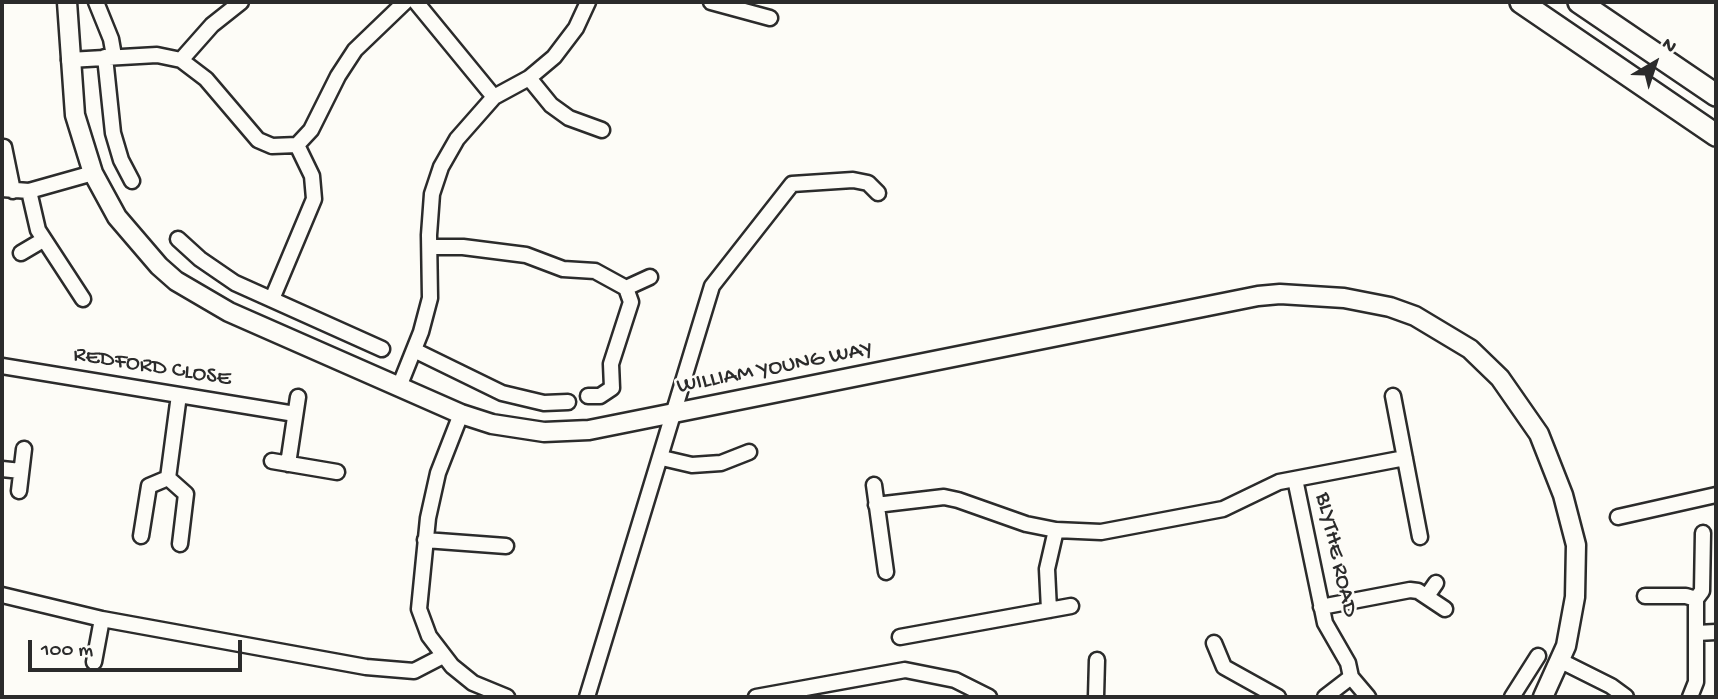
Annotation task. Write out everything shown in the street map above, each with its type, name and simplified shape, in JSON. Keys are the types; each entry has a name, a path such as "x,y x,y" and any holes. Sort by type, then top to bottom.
{"highway":[{"path":"1521,2 1716,135"},
{"path":"1579,2 1716,95"}],"main road":[{"name":"WILLIAM YOUNG WAY","path":"66,2 75,115 93,173 128,232 176,281 229,312 461,414 544,432 589,430 1258,296 1280,294 1344,298 1390,307 1415,316 1470,349 1500,378 1528,417 1548,452 1567,508 1577,557 1573,613 1561,661 1543,697"}],"street":[{"path":"96,2 111,39 109,57 113,133 132,181"},
{"path":"181,60 212,25 241,2"},
{"path":"69,60 157,55 181,60 206,79 258,139 272,146 298,145 311,130 338,76 355,50 405,2"},
{"path":"415,2 494,97"},
{"path":"399,387 430,298 432,194 441,167 457,139 494,97 529,78 554,57 576,28 588,2"},
{"path":"711,2 770,18"},
{"path":"529,78 551,105 569,118 602,130"},
{"path":"272,299 314,199 312,176 298,145"},
{"path":"4,147 7,190 29,191 93,173"},
{"path":"587,697 662,458 712,286 792,184 853,180 868,183 878,194"},
{"path":"29,191 29,202 43,240 83,299"},
{"path":"178,239 214,269 272,299 382,349"},
{"path":"21,253 43,240"},
{"path":"430,247 463,247 526,256 564,269 595,271 626,288 631,302 611,364 612,388 600,396 588,396"},
{"path":"626,288 650,277"},
{"path":"414,350 502,394 544,403 569,402"},
{"name":"REDFORD CLOSE","path":"2,366 295,414"},
{"path":"168,478 179,395"},
{"path":"1393,396 1420,537"},
{"path":"288,464 298,397"},
{"path":"461,414 438,473 425,540 419,609 429,636 443,656 465,678 507,697"},
{"path":"19,491 24,449"},
{"path":"662,458 692,465 721,463 749,452"},
{"path":"876,505 958,499 1009,519 1056,530 1101,532 1232,506 1270,485 1405,458"},
{"path":"272,461 337,472"},
{"path":"2,469 21,471"},
{"path":"141,536 149,486 168,478"},
{"path":"168,478 186,494 180,544"},
{"name":"BLYTHE ROAD","path":"1295,480 1321,607 1332,641 1348,663 1350,677 1368,697"},
{"path":"874,485 886,572"},
{"path":"1618,517 1716,495"},
{"path":"1049,610 1047,569 1056,530"},
{"path":"1690,697 1696,682 1696,598 1702,591 1703,533"},
{"path":"425,540 506,546"},
{"path":"1427,596 1436,583"},
{"path":"1321,607 1410,590 1427,596 1445,609"},
{"path":"2,595 102,619 391,670 421,670 443,656"},
{"path":"1644,596 1696,598"},
{"path":"900,637 1071,606"},
{"path":"94,662 102,619"},
{"path":"1697,633 1716,632"},
{"path":"1214,643 1224,667 1278,697"},
{"path":"1512,697 1538,656"},
{"path":"1096,697 1097,660"},
{"path":"1561,661 1626,697"},
{"path":"756,697 905,670 938,674 989,697"},
{"path":"1325,697 1350,677"}]}
